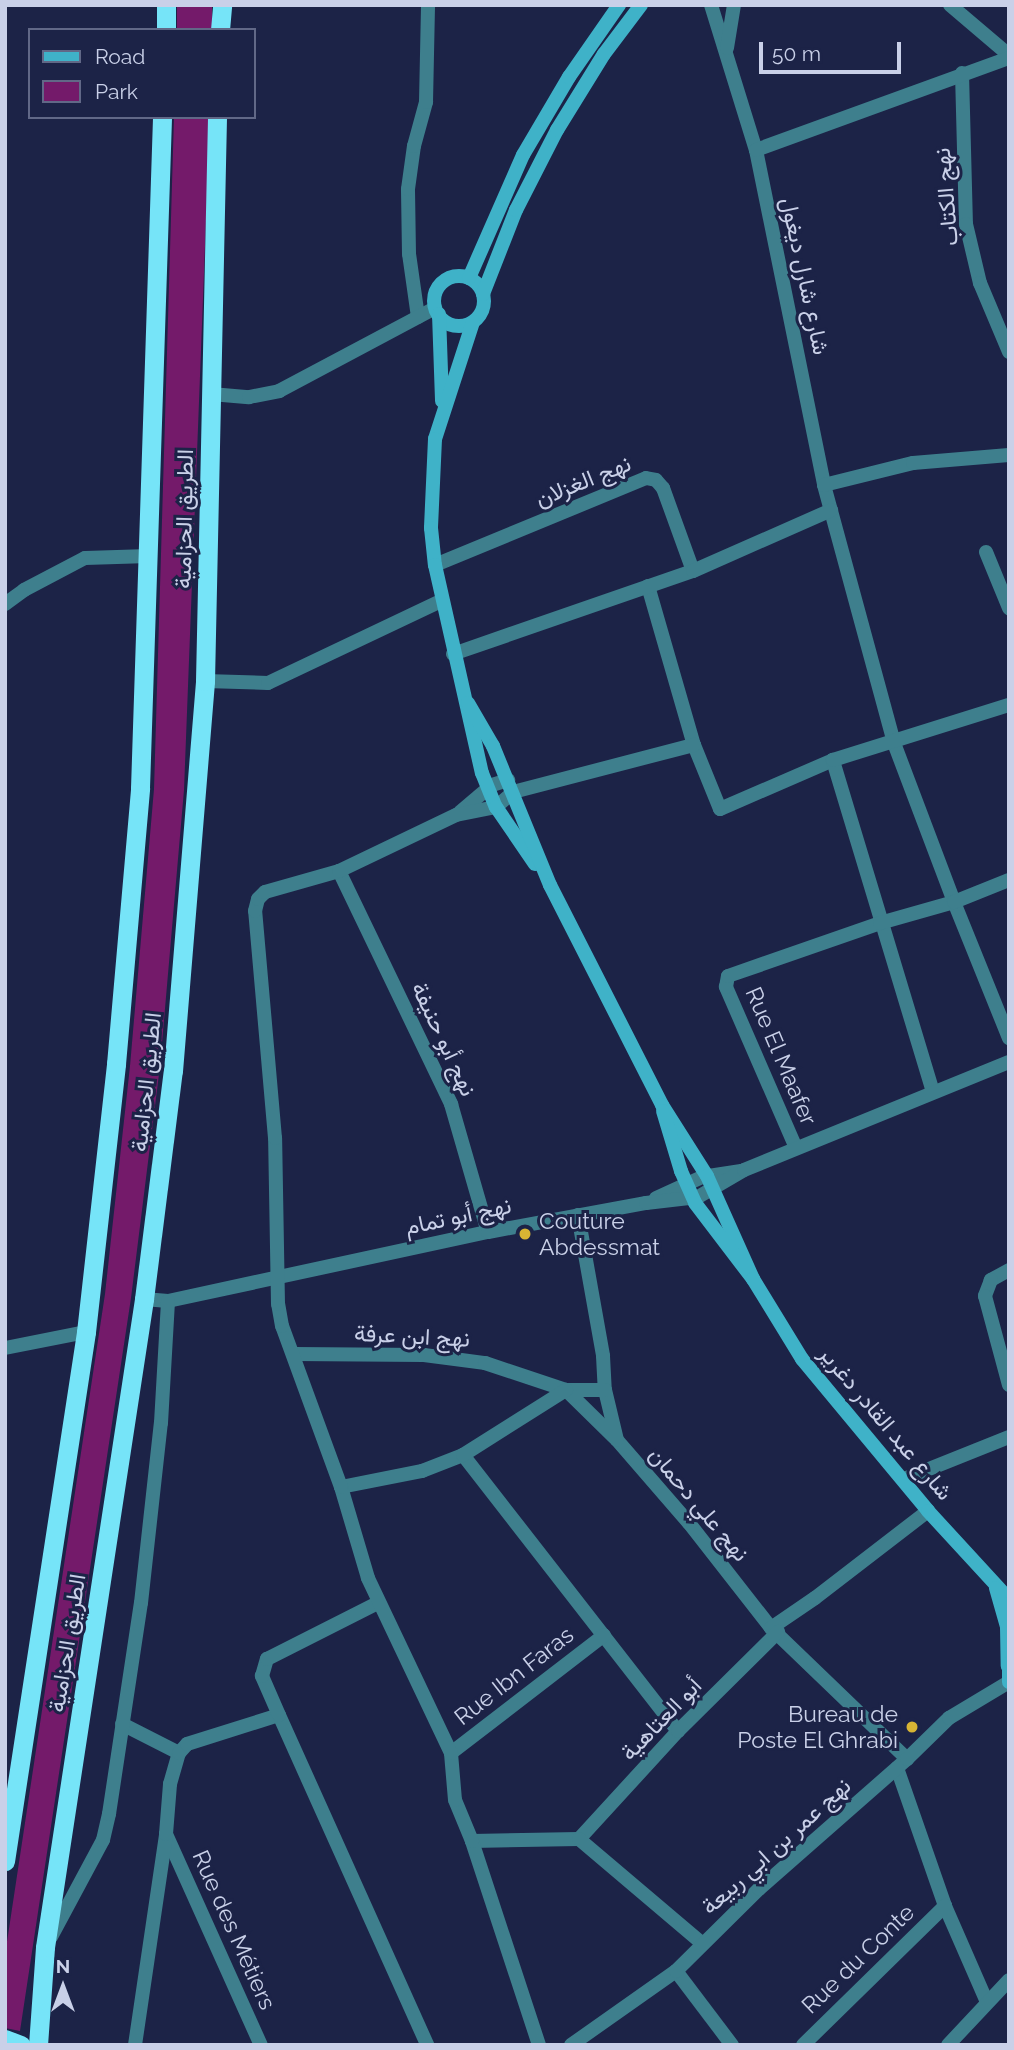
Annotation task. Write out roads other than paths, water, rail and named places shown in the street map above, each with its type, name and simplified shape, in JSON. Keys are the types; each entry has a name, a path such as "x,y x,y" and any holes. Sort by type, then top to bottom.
{"highway":[{"path":"166,5 166,28"},
{"path":"220,28 222,5"},
{"name":"الطريق الحزامية","path":"5,1861 86,1332 116,1064 139,802 162,119"},
{"name":"الطريق الحزامية","path":"38,2045 45,1948 144,1299 173,1071 205,681 216,119"},
{"path":"5,2039 21,2045"}],"main road":[{"path":"483,294 469,278 503,195 540,125 619,5"},
{"name":"شارع عبد القادر دغرير","path":"550,885 496,807 476,750 468,703 453,654 435,565 432,482 435,439 473,322 483,310 483,294 516,210 556,130 604,54 641,5"},
{"name":"شارع عبد القادر دغرير","path":"443,410 434,300 440,286 453,277 469,278"},
{"path":"437,311 451,324 473,322"},
{"name":"شارع عبد القادر دغرير","path":"468,703 493,746 550,885 662,1105 707,1176 753,1279"},
{"name":"شارع عبد القادر دغرير","path":"662,1105 686,1184 693,1198 753,1279 802,1359 928,1511 1009,1599"},
{"name":"شارع عبد القادر دغرير","path":"996,1587 1007,1627 1009,1682"}],"street":[{"path":"418,317 409,254 408,189 414,146 426,103 428,5"},
{"name":"شارع شارل ديغول","path":"711,5 756,150 824,485 894,743 1009,1038"},
{"name":"شارع شارل ديغول","path":"726,53 734,5"},
{"path":"756,150 1009,57 950,5"},
{"name":"نهج الكتاب","path":"962,73 966,224 980,283 1009,352"},
{"path":"211,394 249,397 279,391 418,317 437,311"},
{"path":"824,485 913,463 1009,455"},
{"name":"نهج الغزلان","path":"435,565 646,478 656,480 663,488 693,571"},
{"path":"453,654 693,571 831,510"},
{"path":"986,552 1009,608"},
{"path":"5,604 24,590 85,558 149,556"},
{"path":"648,586 694,744 720,809 833,760 1008,708"},
{"path":"205,681 268,683 441,601"},
{"path":"539,2045 472,1841 455,1800 451,1753 378,1603 278,1304 275,1138 255,911 258,899 265,892 339,871 456,815 488,789 694,744"},
{"path":"833,760 880,923 933,1091"},
{"path":"456,815 496,807 510,786"},
{"name":"نهج أبو حنيفة","path":"339,871 451,1104 488,1233"},
{"path":"880,923 954,902 1009,880"},
{"name":"Rue El Maafer","path":"796,1148 726,981 733,972 880,923"},
{"name":"نهج أبو تمام","path":"144,1299 168,1301 578,1215 693,1198 714,1190 744,1170 1009,1062"},
{"name":"نهج أبو تمام","path":"646,1203 707,1176 744,1170"},
{"name":"نهج علي دحمان","path":"578,1215 603,1356 605,1390 617,1440 689,1523 775,1630 902,1764 945,1906 987,2002"},
{"path":"1009,1270 991,1280 985,1296 1009,1385"},
{"path":"45,1948 103,1840 141,1603 161,1423 168,1301"},
{"path":"6,1351 86,1332"},
{"name":"نهج ابن عرفة","path":"294,1354 424,1355 485,1363 566,1390"},
{"path":"341,1487 422,1471 463,1455 566,1390 605,1390"},
{"path":"566,1390 617,1440"},
{"path":"904,1479 1009,1437"},
{"path":"463,1455 678,1731"},
{"name":"أبو العتاهية","path":"579,1839 775,1630 928,1511"},
{"path":"378,1603 267,1659 262,1676 427,2045"},
{"name":"Rue Ibn Faras","path":"451,1753 604,1635"},
{"name":"نهج عمر بن ابي ربيعة","path":"571,2045 676,1971 759,1889 902,1764 949,1717 1009,1682"},
{"path":"135,2045 166,1834 170,1784 179,1753 187,1744 279,1715"},
{"path":"122,1724 179,1753"},
{"name":"Rue des Métiers","path":"166,1834 261,2045"},
{"path":"472,1841 579,1839 703,1944"},
{"name":"Rue du Conte","path":"803,2045 945,1906"},
{"path":"676,1971 732,2045"},
{"path":"948,2045 1009,1980"}],"place":[{"name":"Couture Abdessmat","path":"525,1234"},
{"name":"Bureau de Poste El Ghrabi","path":"912,1727"}]}
